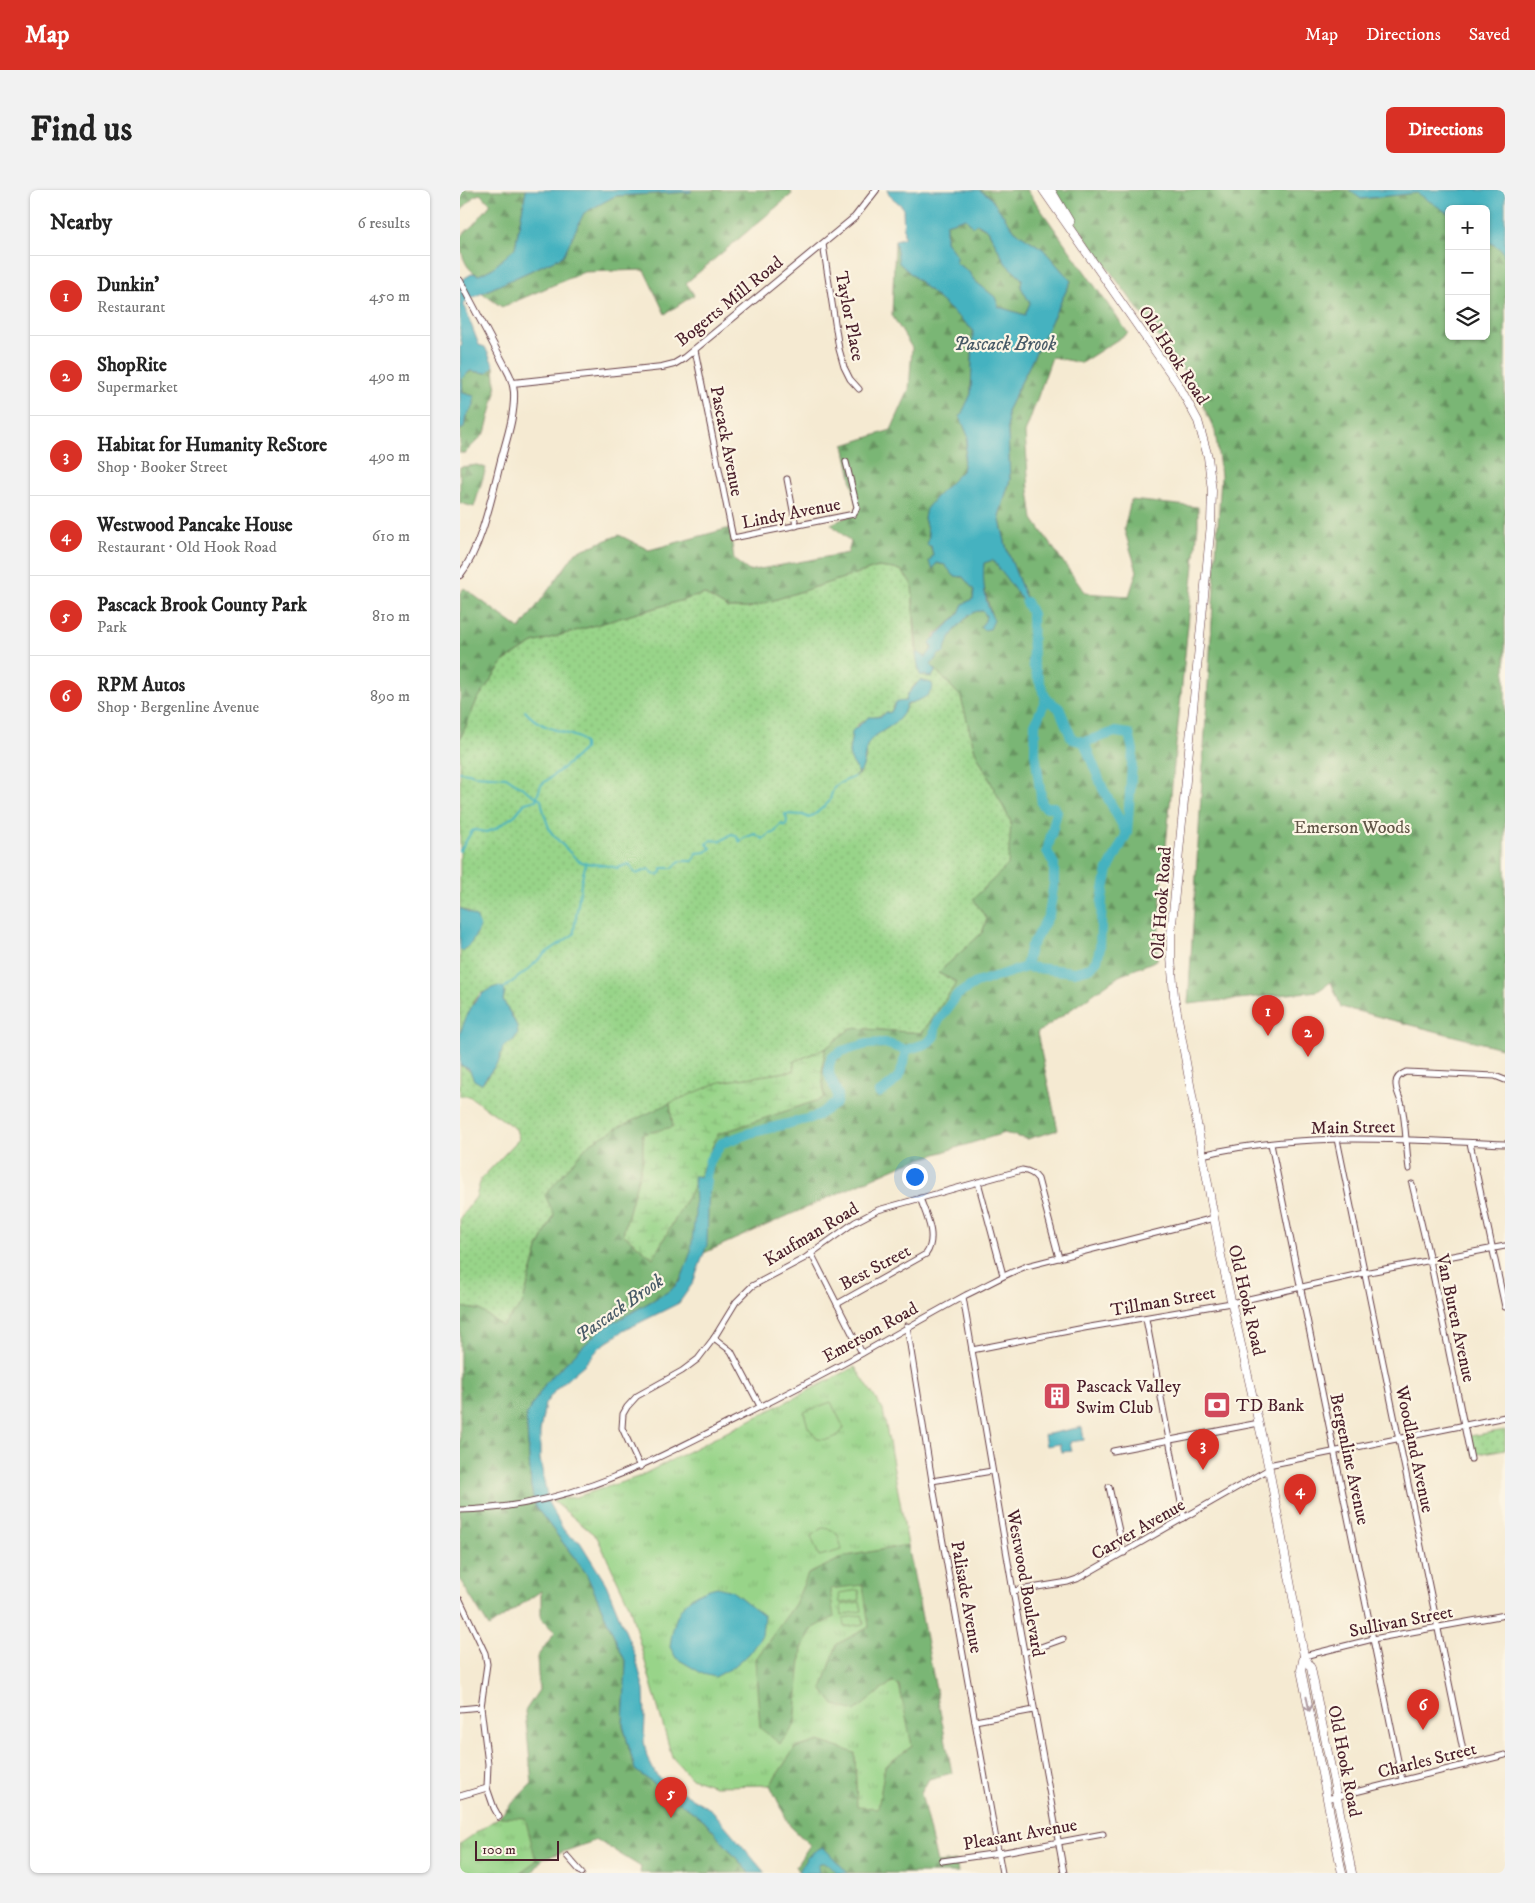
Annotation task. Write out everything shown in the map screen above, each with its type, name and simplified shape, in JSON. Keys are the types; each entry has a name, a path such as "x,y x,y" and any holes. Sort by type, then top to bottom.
{"main road":[{"name":"Old Hook Road","path":"1043,190 1178,384 1198,421 1208,457 1212,491 1211,524 1172,924 1171,957 1174,996 1231,1303 1269,1467 1304,1656 1311,1668 1352,1873"},
{"path":"1051,190 1064,209 1083,246"},
{"name":"Old Hook Road","path":"1304,1656 1300,1670 1342,1873"}],"street":[{"name":"Bogerts Mill Road","path":"513,383 674,364 695,350 855,217 876,190"},
{"name":"Taylor Place","path":"822,244 839,349 844,367 850,379 859,389"},
{"path":"460,281 513,383 513,411 497,478 476,546 460,575"},
{"name":"Pascack Avenue","path":"695,350 733,538"},
{"name":"Lindy Avenue","path":"733,538 854,514 857,507 846,462"},
{"path":"787,479 796,526"},
{"path":"1409,1169 1402,1107 1396,1083 1402,1073 1495,1076 1505,1080"},
{"name":"Main Street","path":"1202,1155 1236,1147 1363,1138 1505,1144"},
{"name":"Woodland Avenue","path":"1337,1140 1466,1764"},
{"path":"1470,1143 1505,1307"},
{"name":"Bergenline Avenue","path":"1271,1144 1402,1780"},
{"name":"Kaufman Road","path":"640,1467 622,1428 623,1414 627,1407 637,1396 690,1365 714,1338 736,1302 744,1293 761,1280 811,1253 866,1216 891,1206 1022,1170 1027,1171 1036,1176 1040,1184 1059,1258"},
{"path":"978,1182 1003,1275"},
{"name":"Van Buren Avenue","path":"1412,1184 1430,1260 1470,1459"},
{"name":"Best Street","path":"837,1304 926,1254 932,1239 920,1198"},
{"name":"Emerson Road","path":"460,1510 532,1502 577,1492 640,1467 760,1406 862,1353 907,1326 1003,1275 1027,1266 1214,1218"},
{"name":"Tillman Street","path":"972,1350 1084,1328 1146,1319 1231,1303 1364,1273 1505,1246"},
{"path":"811,1253 862,1353"},
{"name":"Westwood Boulevard","path":"963,1297 1064,1873"},
{"path":"1146,1319 1184,1518"},
{"name":"Palisade Avenue","path":"907,1326 932,1481 1002,1873"},
{"path":"714,1338 731,1351 760,1406"},
{"name":"Carver Avenue","path":"1013,1590 1077,1579 1269,1467 1505,1417"},
{"path":"1113,1450 1259,1422"},
{"path":"932,1481 992,1471"},
{"path":"1109,1487 1124,1553"},
{"path":"460,1600 486,1653 487,1664 481,1707 488,1764 488,1788 499,1817"},
{"name":"Sullivan Street","path":"1304,1656 1373,1639 1505,1615"},
{"path":"1024,1653 1063,1639"},
{"path":"460,1710 481,1707"},
{"path":"975,1721 1034,1710"},
{"name":"Charles Street","path":"1327,1799 1505,1755"},
{"path":"460,1796 488,1788"},
{"name":"Pleasant Avenue","path":"942,1862 999,1854 1058,1841 1104,1834"},
{"path":"567,1856 582,1873"}],"green space":[{"path":"460,190 526,190 515,248 493,268 479,275 466,264 462,253 460,237 491,204 480,194 474,196 460,212"},
{"path":"692,190 790,190 792,194 686,283 694,295 665,314 644,270 584,272 502,307 482,293 563,256 584,212 615,196 691,192"},
{"path":"979,190 1027,190 1128,333 1081,363 1052,357 1025,433 1033,519 1085,593 1129,596 1137,571 1124,529 1131,500 1198,507 1198,525 1161,895 1157,960 1119,976 1037,1033 1058,1130 1027,1139 1004,1133 904,1164 704,1253 671,1290 599,1331 547,1381 526,1415 531,1487 535,1506 586,1573 626,1663 623,1725 635,1770 704,1820 749,1873 640,1873 641,1867 597,1840 543,1859 532,1873 519,1873 536,1861 499,1817 532,1783 525,1711 539,1690 537,1657 555,1632 541,1619 541,1591 489,1627 460,1580 460,1307 480,1310 502,1326 522,1305 539,1246 554,1215 545,1195 589,1144 623,1125 670,1103 673,1128 643,1135 643,1160 623,1234 653,1258 696,1182 718,1134 824,1098 822,1072 825,1049 851,1028 922,1033 957,982 938,973 982,933 987,919 973,899 1008,865 1011,822 975,751 961,697 931,665 959,624 975,611 983,611 986,616 985,621 980,627 983,630 991,614 982,579 984,563 993,560 1031,611 1007,550 999,516 1010,480 1007,411 1071,281 1043,249 1015,231 989,196"},
{"name":"Emerson Woods","path":"1051,190 1349,190 1362,199 1417,192 1445,211 1445,340 1490,340 1490,242 1502,250 1505,257 1505,1049 1341,1007 1331,982 1318,991 1188,1004 1221,476 1215,431 1194,386"},
{"path":"966,218 988,230 1006,264 1022,279 1021,287 1030,303 1025,315 999,307 995,297 975,281 968,271 956,263 946,241 946,224"},
{"path":"895,240 899,263 973,330 971,394 961,417 968,436 962,471 935,498 924,518 933,555 929,562 946,565 954,576 963,577 974,590 973,599 963,604 958,615 934,636 932,648 926,658 917,652 912,584 901,570 878,567 749,608 728,608 704,594 533,643 504,661 477,700 460,739 460,593 464,588 520,629 576,552 619,535 649,550 730,528 734,560 749,571 848,553 851,542 831,524 854,514 857,507 844,445 891,430 909,390 912,348 892,315"},
{"path":"494,366 496,392 485,433 465,453 460,453 460,430 464,428 466,416 473,406 474,396 463,393 462,379 470,371 487,373"},
{"path":"477,465 486,468 474,507 460,503 460,467"},
{"path":"878,567 901,570 912,584 916,655 932,677 936,670 961,697 975,751 1011,822 1009,865 974,899 987,919 982,933 938,973 957,982 922,1033 851,1028 825,1049 795,1061 793,1071 720,1082 623,1125 589,1144 539,1246 522,1305 502,1326 480,1310 460,1307 460,1218 476,1197 481,1179 519,1139 516,1129 469,1096 460,1096 460,1065 484,1081 499,1061 503,1047 515,1036 516,1025 503,1000 505,992 481,993 474,1001 460,1034 460,950 467,948 478,932 469,912 460,908 460,739 477,700 504,661 533,643 704,594 728,608 749,608","holes":["916,683 911,703 906,705 897,721 870,740 867,745 863,766 859,775 855,776 858,773 849,753 852,734 857,725 863,721 891,712 894,705 906,701 907,695"]},
{"path":"825,1049 822,1072 824,1098 718,1134 696,1182 653,1258 623,1234 643,1160 643,1134 673,1127 670,1103 720,1082 793,1071 795,1061"},
{"path":"855,1367 883,1410 908,1545 846,1556 808,1574 795,1604 755,1660 760,1728 780,1744 795,1725 802,1649 812,1629 834,1617 830,1589 863,1585 869,1627 837,1644 822,1689 834,1705 855,1711 892,1682 899,1685 912,1746 885,1766 878,1808 857,1807 855,1753 819,1741 795,1748 770,1785 715,1786 691,1778 672,1757 629,1605 597,1537 552,1500 576,1497 638,1477"},
{"path":"831,1402 844,1428 833,1438 826,1440 818,1439 808,1427 804,1412"},
{"path":"1505,1430 1505,1449 1473,1455 1470,1436"},
{"path":"822,1528 827,1528 836,1534 842,1550 819,1556 811,1536"},
{"path":"908,1545 952,1773 929,1779 921,1793 937,1863 956,1861 958,1873 800,1873 796,1866 810,1845 790,1826 770,1785 795,1748 819,1741 855,1753 857,1806 878,1807 885,1766 912,1746 892,1682 855,1711 834,1705 822,1689 837,1644 869,1627 834,1617 812,1629 802,1649 795,1725 780,1745 760,1729 755,1660 795,1604 808,1574 846,1556"},
{"path":"859,1590 860,1600 840,1603 839,1593"},
{"path":"860,1602 862,1611 842,1615 841,1605"},
{"path":"862,1615 864,1624 844,1627 843,1618"},
{"path":"499,1817 525,1818 536,1861 519,1873 460,1873 460,1844"}],"water":[{"path":"526,190 692,190 691,192 615,196 584,213 563,256 463,303 479,345 485,347 494,366 487,373 470,371 462,379 463,393 474,396 474,406 466,416 464,428 460,430 460,347 462,345 460,335 460,281 473,273 479,275 493,268 515,248"},
{"name":"Pascack Brook","path":"887,190 979,190 989,196 1015,231 1043,249 1071,281 1007,411 1010,480 999,516 1007,550 1032,614 993,560 984,563 985,592 988,607 994,620 990,629 983,630 980,627 985,621 986,616 983,611 971,614 951,636 945,652 938,655 931,665 936,670 932,677 920,675 917,652 926,657 932,649 930,642 958,615 963,604 973,599 974,590 963,577 954,576 945,565 937,563 933,569 929,562 933,555 931,546 927,545 929,536 924,518 926,509 962,471 968,436 960,417 971,394 973,330 899,263 895,240 904,238 903,207 889,195","holes":["966,218 973,227 977,223 988,230 1006,264 1022,279 1021,287 1030,303 1025,315 999,307 995,297 975,281 968,271 956,263 956,255 946,241 946,224"]},
{"path":"1349,190 1505,190 1505,257 1502,250 1490,242 1490,205 1445,205 1445,211 1417,193 1361,199"},
{"path":"920,680 931,683 933,686 931,691 922,699 906,705 899,719 894,724 871,739 866,749 863,768 857,775 852,778 858,773 849,753 852,731 869,717 881,716 887,711 887,713 891,712 896,702 906,701 907,695"},
{"path":"460,908 477,918 480,927 472,942 463,951 460,950"},
{"path":"499,986 504,988 503,1000 517,1026 518,1033 514,1040 503,1047 499,1061 481,1084 474,1080 469,1069 460,1065 460,1033 478,998"},
{"path":"694,1176 709,1177 707,1245 693,1283 679,1303 623,1331 600,1347 586,1363 557,1388 545,1404 540,1432 540,1459 548,1502 563,1529 568,1535 580,1542 606,1584 635,1655 644,1690 644,1741 647,1757 656,1775 712,1810 765,1873 749,1873 704,1820 635,1770 623,1725 626,1663 586,1573 535,1506 531,1487 526,1415 547,1381 599,1331 671,1290 681,1280 691,1251 695,1214"},
{"path":"1082,1427 1084,1440 1070,1442 1072,1451 1062,1452 1060,1444 1046,1446 1044,1435"},
{"path":"717,1587 732,1591 764,1616 762,1635 749,1654 732,1668 715,1677 703,1674 676,1658 670,1647 674,1625 682,1608 695,1595"},
{"path":"823,1847 848,1873 837,1873 830,1865 820,1863 818,1866 819,1873 799,1873 808,1857 814,1851"}],"waterway":[{"name":"Pascack Brook","path":"706,1188 706,1176 710,1160 722,1143 750,1133 815,1117 836,1103 838,1095 829,1074 829,1065 832,1057 842,1051 867,1044 885,1043 906,1050 928,1043 934,1036 936,1024 957,995 976,983 1026,967 1075,972 1090,968 1097,960 1100,948 1102,899 1108,870 1127,833 1133,750 1129,734 1115,732 1084,742 1072,739 1059,708 1046,699 1033,664 1032,614 1026,602"},
{"name":"Pascack Brook","path":"1026,967 1030,948 1049,915 1054,882 1054,864 1047,851 1057,812 1054,807 1045,807 1042,804 1035,753 1035,724 1046,699"},
{"path":"460,851 472,831 486,832 495,829 515,815 525,803 536,800 541,785 584,749 584,743 579,738 543,725 525,711"},
{"name":"Pascack Brook","path":"1084,742 1103,789 1126,832"},
{"path":"460,772 506,777 541,800 551,832 579,861 617,868 629,864 636,874 649,869 653,874 658,875 662,872 662,868 673,868 680,861 693,861 696,853 706,852 711,848 707,844 711,840 721,841 731,834 736,835 740,842 744,838 755,834 763,839 769,834 774,833 781,824 786,826 785,814 803,815 809,818 829,802 835,786 854,777"},
{"path":"504,988 529,969 544,954 574,934 586,863"},
{"path":"879,1093 891,1085 899,1076 906,1050"}],"place":[{"name":"Dunkin'","path":"1268,1036"},
{"name":"ShopRite","path":"1308,1057"},
{"name":"Pascack Valley Swim Club","path":"1057,1396"},
{"name":"TD Bank","path":"1217,1405"},
{"name":"Habitat for Humanity ReStore","path":"1203,1470"},
{"name":"Westwood Pancake House","path":"1300,1515"},
{"name":"RPM Autos","path":"1423,1730"},
{"name":"Pascack Brook County Park","path":"671,1818"}]}
